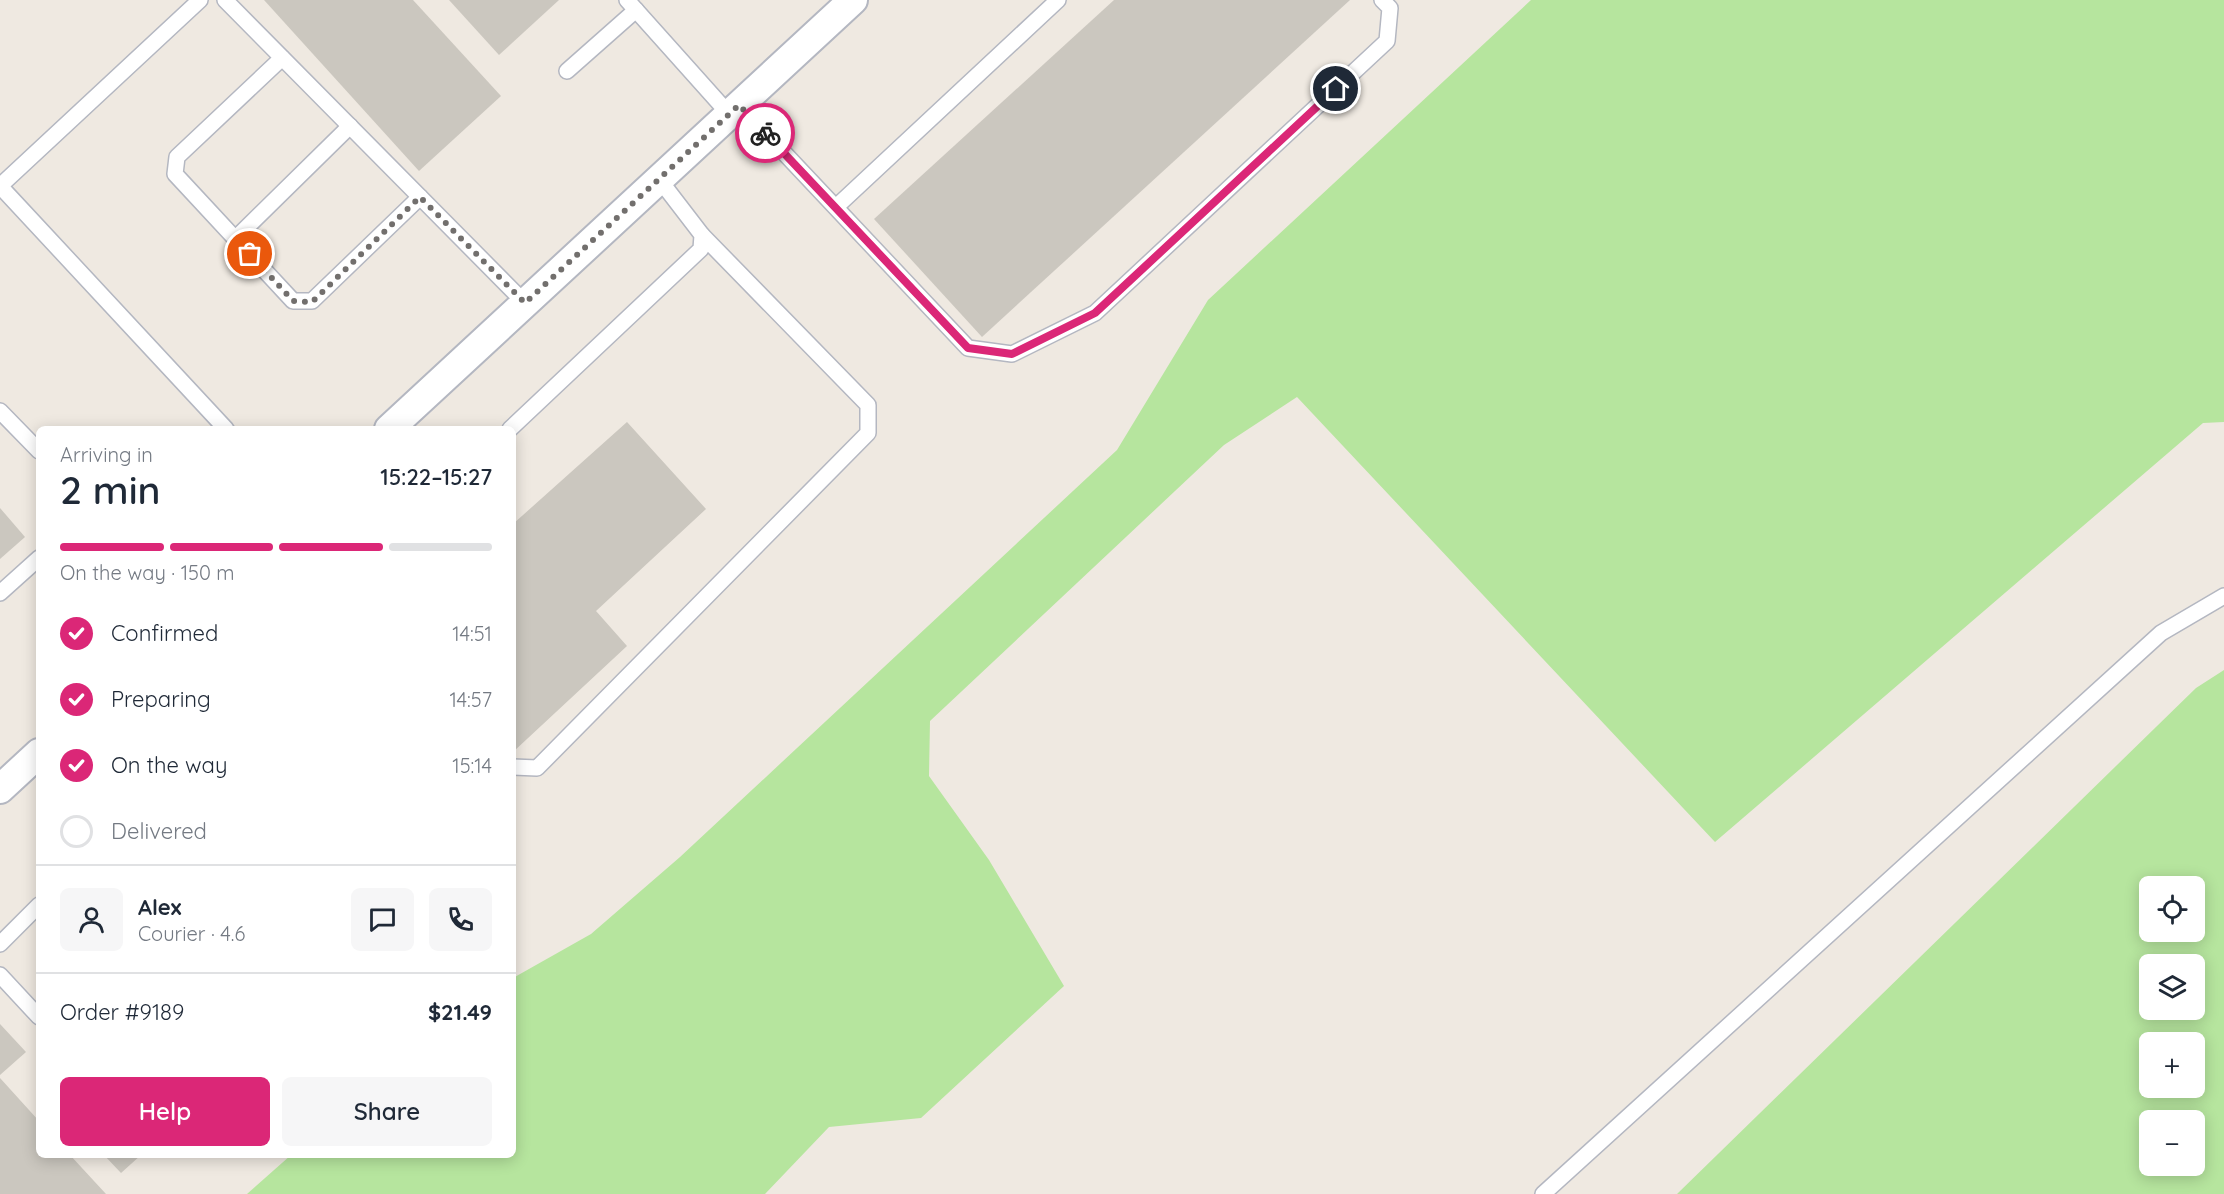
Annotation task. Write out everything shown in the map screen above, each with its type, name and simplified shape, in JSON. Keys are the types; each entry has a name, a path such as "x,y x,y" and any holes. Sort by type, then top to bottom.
{"street":[{"path":"392,426 853,0"},
{"path":"0,789 36,756"}],"lane":[{"path":"200,0 0,186 223,426"},
{"path":"225,0 525,303"},
{"path":"836,207 1058,0"},
{"path":"567,71 632,5 734,110 836,207 968,348 1012,354 1095,313 1387,42 1390,8 1382,0"},
{"path":"282,58 177,157 175,174 293,301 312,302 420,197"},
{"path":"235,239 350,126"},
{"path":"516,767 537,768 868,433 868,405 702,235 659,179"},
{"path":"513,426 701,249 702,235"},
{"path":"0,411 36,448"},
{"path":"0,593 36,561"},
{"path":"1543,1194 2162,633 2224,596"},
{"path":"0,944 36,908"},
{"path":"0,975 36,1014"}],"green space":[{"path":"1531,0 2224,0 2224,422 2203,423 1715,842 1297,397 1224,445 930,721 929,776 989,860 1064,986 921,1118 829,1127 765,1194 247,1194 288,1158 516,1158 516,976 591,934 680,857 1117,450 1208,300"},
{"path":"2224,670 2224,1194 1677,1194 2196,688"}],"building":[{"path":"264,0 413,0 501,96 419,171"},
{"path":"449,0 559,0 499,55"},
{"path":"1114,0 1350,0 982,337 874,219"},
{"path":"627,422 706,509 596,611 627,646 516,749 516,521"},
{"path":"0,508 25,537 0,559"},
{"path":"0,1024 26,1052 0,1075"},
{"path":"0,1078 36,1118 36,1158 73,1158 106,1194 0,1194"},
{"path":"107,1158 138,1158 121,1173"}],"way so far":[{"path":"250,254 293,301 312,302 420,197 525,303 739,105 765,133"}],"route":[{"path":"765,133 968,348 1012,354 1095,313 1336,89"}]}
